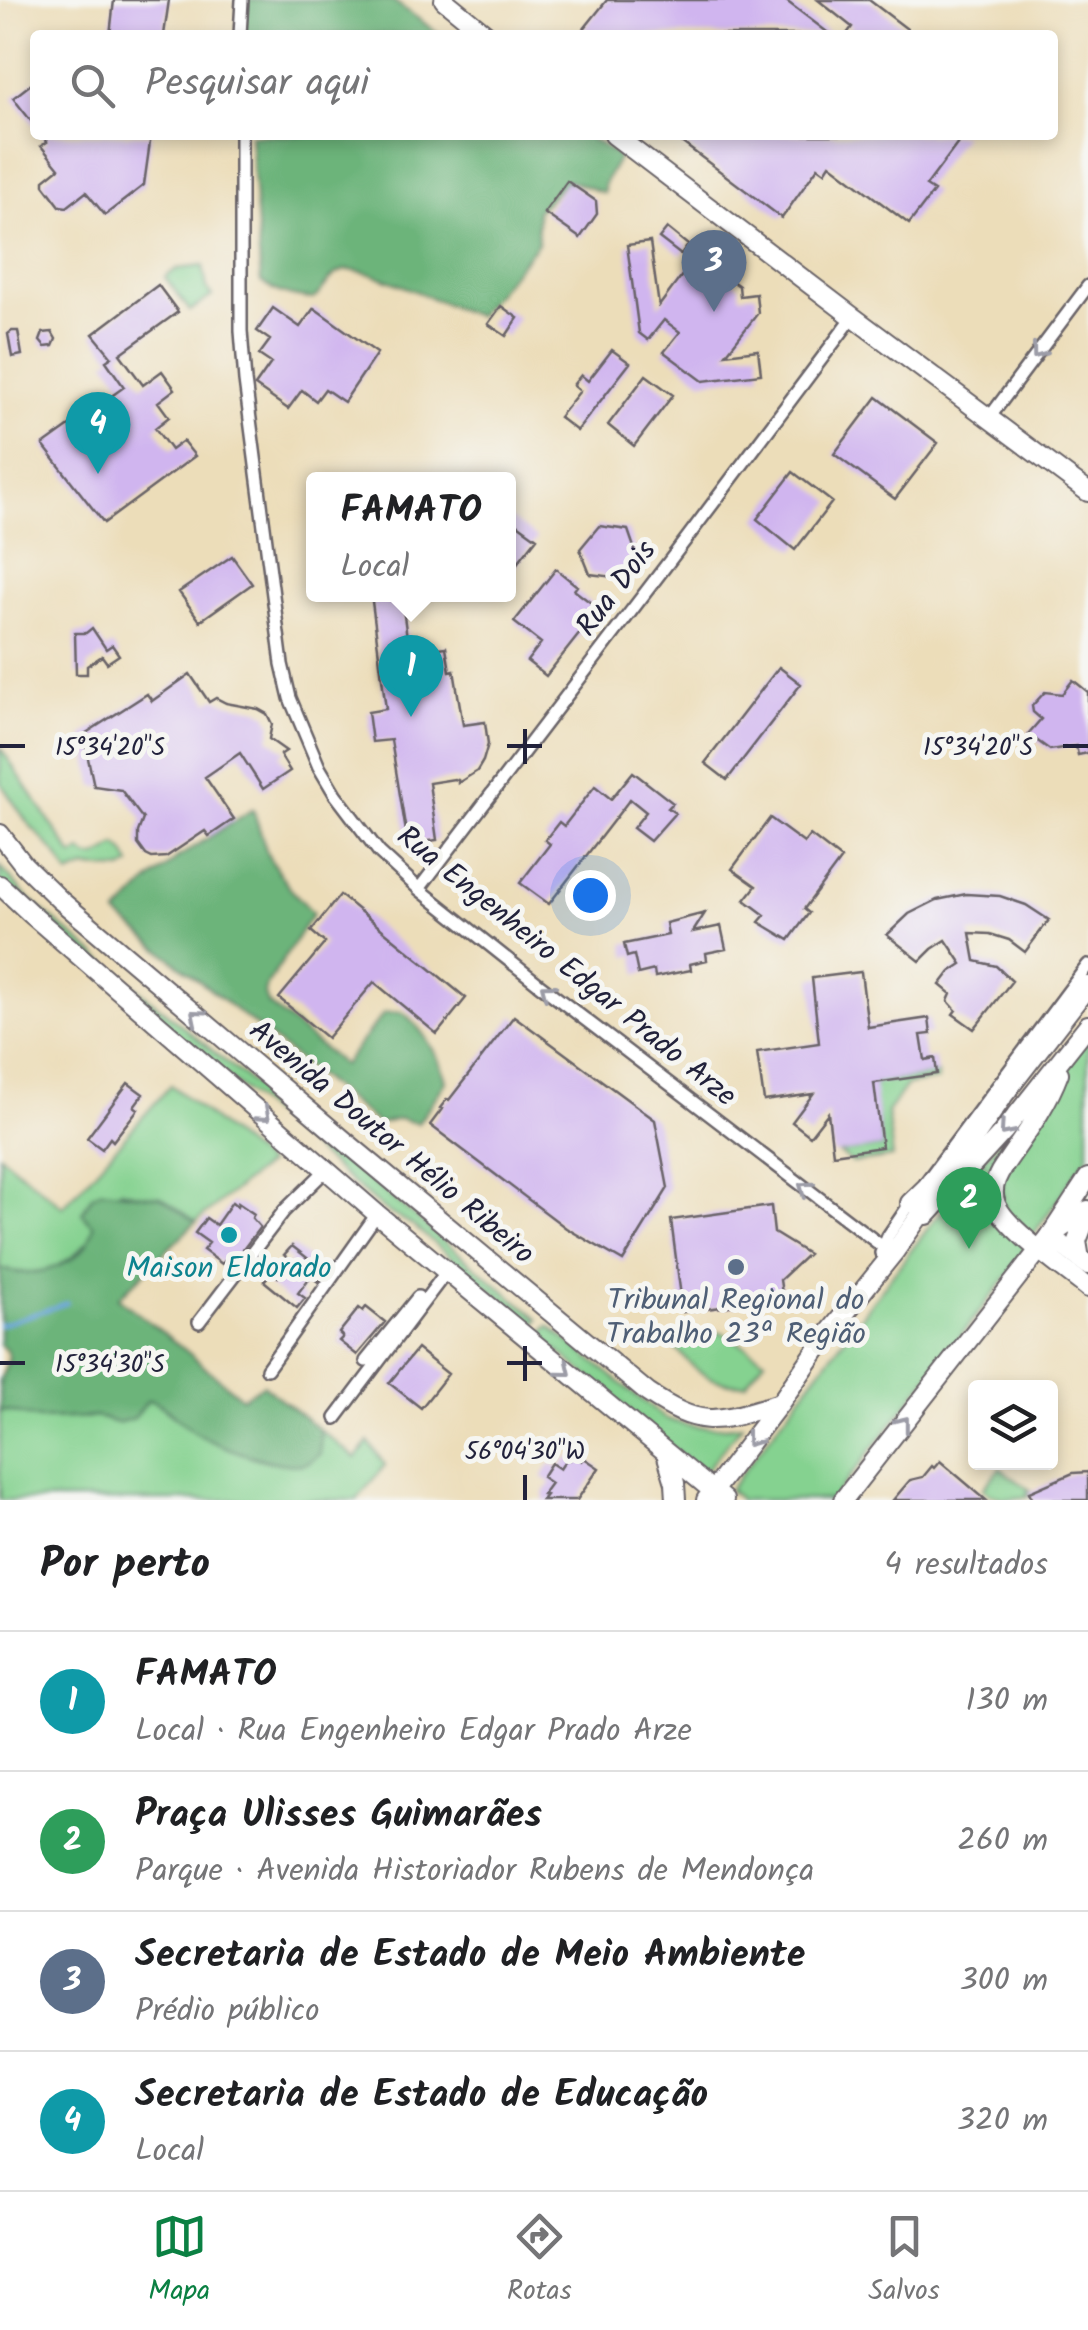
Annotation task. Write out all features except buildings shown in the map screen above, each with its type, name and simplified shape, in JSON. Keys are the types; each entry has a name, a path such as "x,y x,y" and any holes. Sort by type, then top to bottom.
{"main road":[{"path":"444,0 480,30"},
{"path":"621,140 1088,492"},
{"name":"Avenida Doutor Hélio Ribeiro","path":"0,834 24,865 60,900 648,1392 674,1410 700,1419 722,1419 780,1402"},
{"name":"Avenida Doutor Hélio Ribeiro","path":"0,884 377,1214 666,1452 715,1497"},
{"path":"715,1497 824,1338 1088,986"},
{"path":"889,1249 1004,1132 1088,1025"},
{"path":"1065,1055 1050,1096 1002,1167 994,1188 1000,1211 1045,1243 1084,1262"},
{"path":"910,1204 1002,1098"},
{"path":"842,1500 1045,1243 1088,1178"},
{"path":"1045,1243 1088,1211"},
{"path":"1084,1262 1077,1241 1088,1211"},
{"path":"1045,1243 1088,1288"},
{"path":"532,1343 552,1314"},
{"path":"666,1452 676,1500"}],"street":[{"path":"240,30 242,0"},
{"name":"Rua Engenheiro Edgar Prado Arze","path":"241,140 243,348 282,664 290,698 319,767 379,852 419,889 889,1249"},
{"path":"989,418 1088,286"},
{"name":"Rua Dois","path":"419,889 852,317"},
{"path":"889,1249 910,1204 1088,965"},
{"path":"198,1322 284,1212 327,1170"},
{"path":"266,1369 377,1214"},
{"path":"366,1362 444,1268"},
{"path":"336,1418 444,1268"}],"green space":[{"path":"245,0 392,0 434,30 244,30"},
{"path":"250,140 594,140 619,157 604,184 604,193 567,180 537,211 538,243 477,316 353,270 337,273 314,299 286,295 261,282"},
{"path":"203,266 212,296 190,311 165,277 177,269"},
{"path":"0,747 73,856 81,851 90,857 99,856 117,845 131,865 122,870 85,868 69,875 0,782"},
{"path":"253,809 268,856 313,913 267,985 268,1004 343,1065 384,1013 402,1012 430,1044 446,1082 418,1123 399,1119 378,1124 117,915 179,857"},
{"path":"0,866 51,918 539,1319 536,1323 413,1226 384,1210 0,883"},
{"path":"1088,1034 1088,1156 1013,1269 832,1500 741,1500 729,1490 935,1219"},
{"path":"937,1074 938,1080 907,1085 887,1112 893,1157 852,1163 839,1153 882,1147 873,1087 879,1079 891,1081"},
{"path":"171,1085 267,1164 196,1222 161,1197 121,1190 94,1226 92,1238 72,1257 39,1273 0,1268 0,1155 63,1207"},
{"path":"102,1190 161,1197 196,1222 118,1298 242,1398 263,1385 320,1430 320,1454 307,1463 296,1464 249,1455 203,1437 160,1404 148,1400 134,1418 117,1423 97,1417 40,1419 0,1412 0,1380 9,1358 0,1345 0,1268 13,1272 42,1271 70,1260 89,1240 94,1226 82,1213 92,1196"},
{"path":"549,1326 664,1418 703,1427 742,1425 704,1472 540,1336"},
{"path":"723,1333 765,1359 746,1383 720,1381 700,1372 667,1337"},
{"path":"148,1400 216,1440 257,1458 282,1462 320,1454 320,1430 356,1458 369,1442 385,1465 357,1500 0,1500 0,1412 40,1419 97,1417 117,1423 134,1418"},
{"path":"998,1470 1003,1470 1030,1490 1029,1496 1004,1498 983,1489"}],"waterway":[{"path":"0,1325 67,1303"}],"place":[{"name":"Secretaria de Estado de Meio Ambiente","path":"714,312"},
{"name":"Secretaria de Estado de Educação","path":"98,474"},
{"name":"FAMATO","path":"411,717"},
{"name":"Maison Eldorado","path":"229,1235"},
{"name":"Praça Ulisses Guimarães","path":"969,1249"},
{"name":"Tribunal Regional do Trabalho 23ª Região","path":"736,1267"}]}
